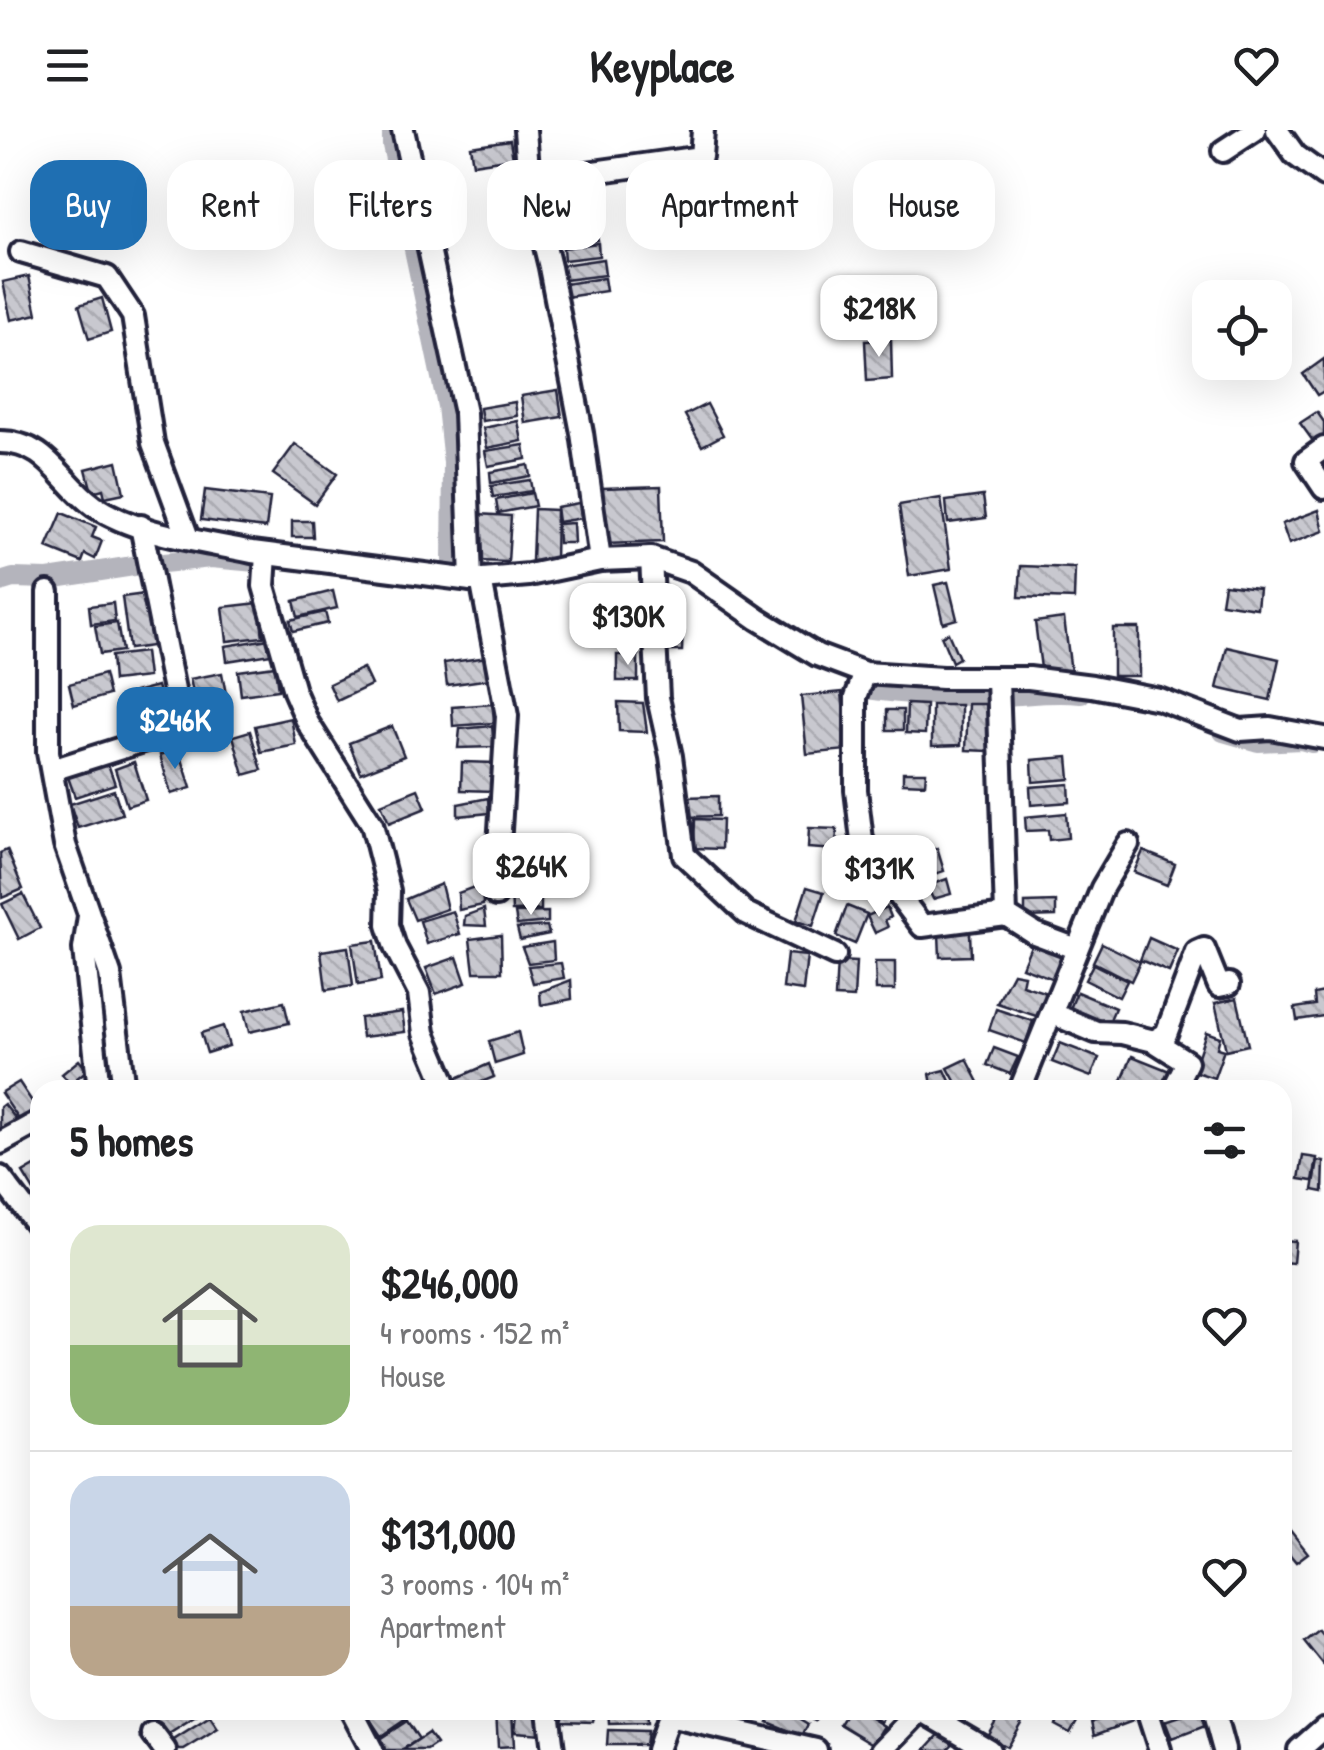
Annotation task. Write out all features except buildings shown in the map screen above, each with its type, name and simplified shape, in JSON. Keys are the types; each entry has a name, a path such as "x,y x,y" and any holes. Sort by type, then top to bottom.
{"street":[{"path":"403,130 465,413 476,579 507,716 496,894"},
{"path":"525,130 527,160"},
{"path":"606,170 701,157 703,130"},
{"path":"1223,152 1256,130"},
{"path":"1277,130 1295,154 1324,176"},
{"path":"546,250 582,432 600,560"},
{"path":"22,252 107,277 133,316 153,443 188,538"},
{"path":"0,442 39,451 92,505 122,521 188,538 266,554 476,579 529,575 600,560 651,558 691,572 817,655 866,673 998,688 1029,678 1092,686 1158,699 1240,730 1270,728 1324,738"},
{"path":"1324,448 1306,461 1324,488"},
{"path":"52,770 176,730 181,725 141,526"},
{"path":"266,554 264,586 294,690 308,723 372,824 389,891 388,925 419,992 424,1033 444,1080"},
{"path":"651,558 658,698 671,756 684,855 746,913 835,955"},
{"path":"48,592 48,752 65,845 110,974 123,1080"},
{"path":"866,673 856,697 856,790 862,840 922,926 1006,915 1034,933 1078,950"},
{"path":"998,688 1006,915"},
{"path":"1024,1080 1102,888 1128,844"},
{"path":"89,914 84,949 98,1080"},
{"path":"1154,1041 1166,1034 1197,952 1204,949 1220,986 1229,984"},
{"path":"1051,1014 1096,1032 1122,1032 1154,1041 1186,1062 1178,1080"},
{"path":"0,1144 30,1127"},
{"path":"0,1177 30,1217"},
{"path":"356,1720 372,1750"},
{"path":"549,1720 553,1750"},
{"path":"656,1750 667,1720"},
{"path":"698,1720 816,1750"},
{"path":"882,1750 910,1720"},
{"path":"937,1720 989,1750"},
{"path":"1150,1720 1160,1750"},
{"path":"1216,1720 1224,1750"},
{"path":"1299,1750 1324,1728"}],"waterway":[{"path":"392,130 447,406 453,463 452,562"},
{"path":"154,564 211,558 256,562"},
{"path":"0,582 140,565"},
{"path":"868,689 951,696 1081,694"},
{"path":"1223,732 1258,742 1312,743"}]}
